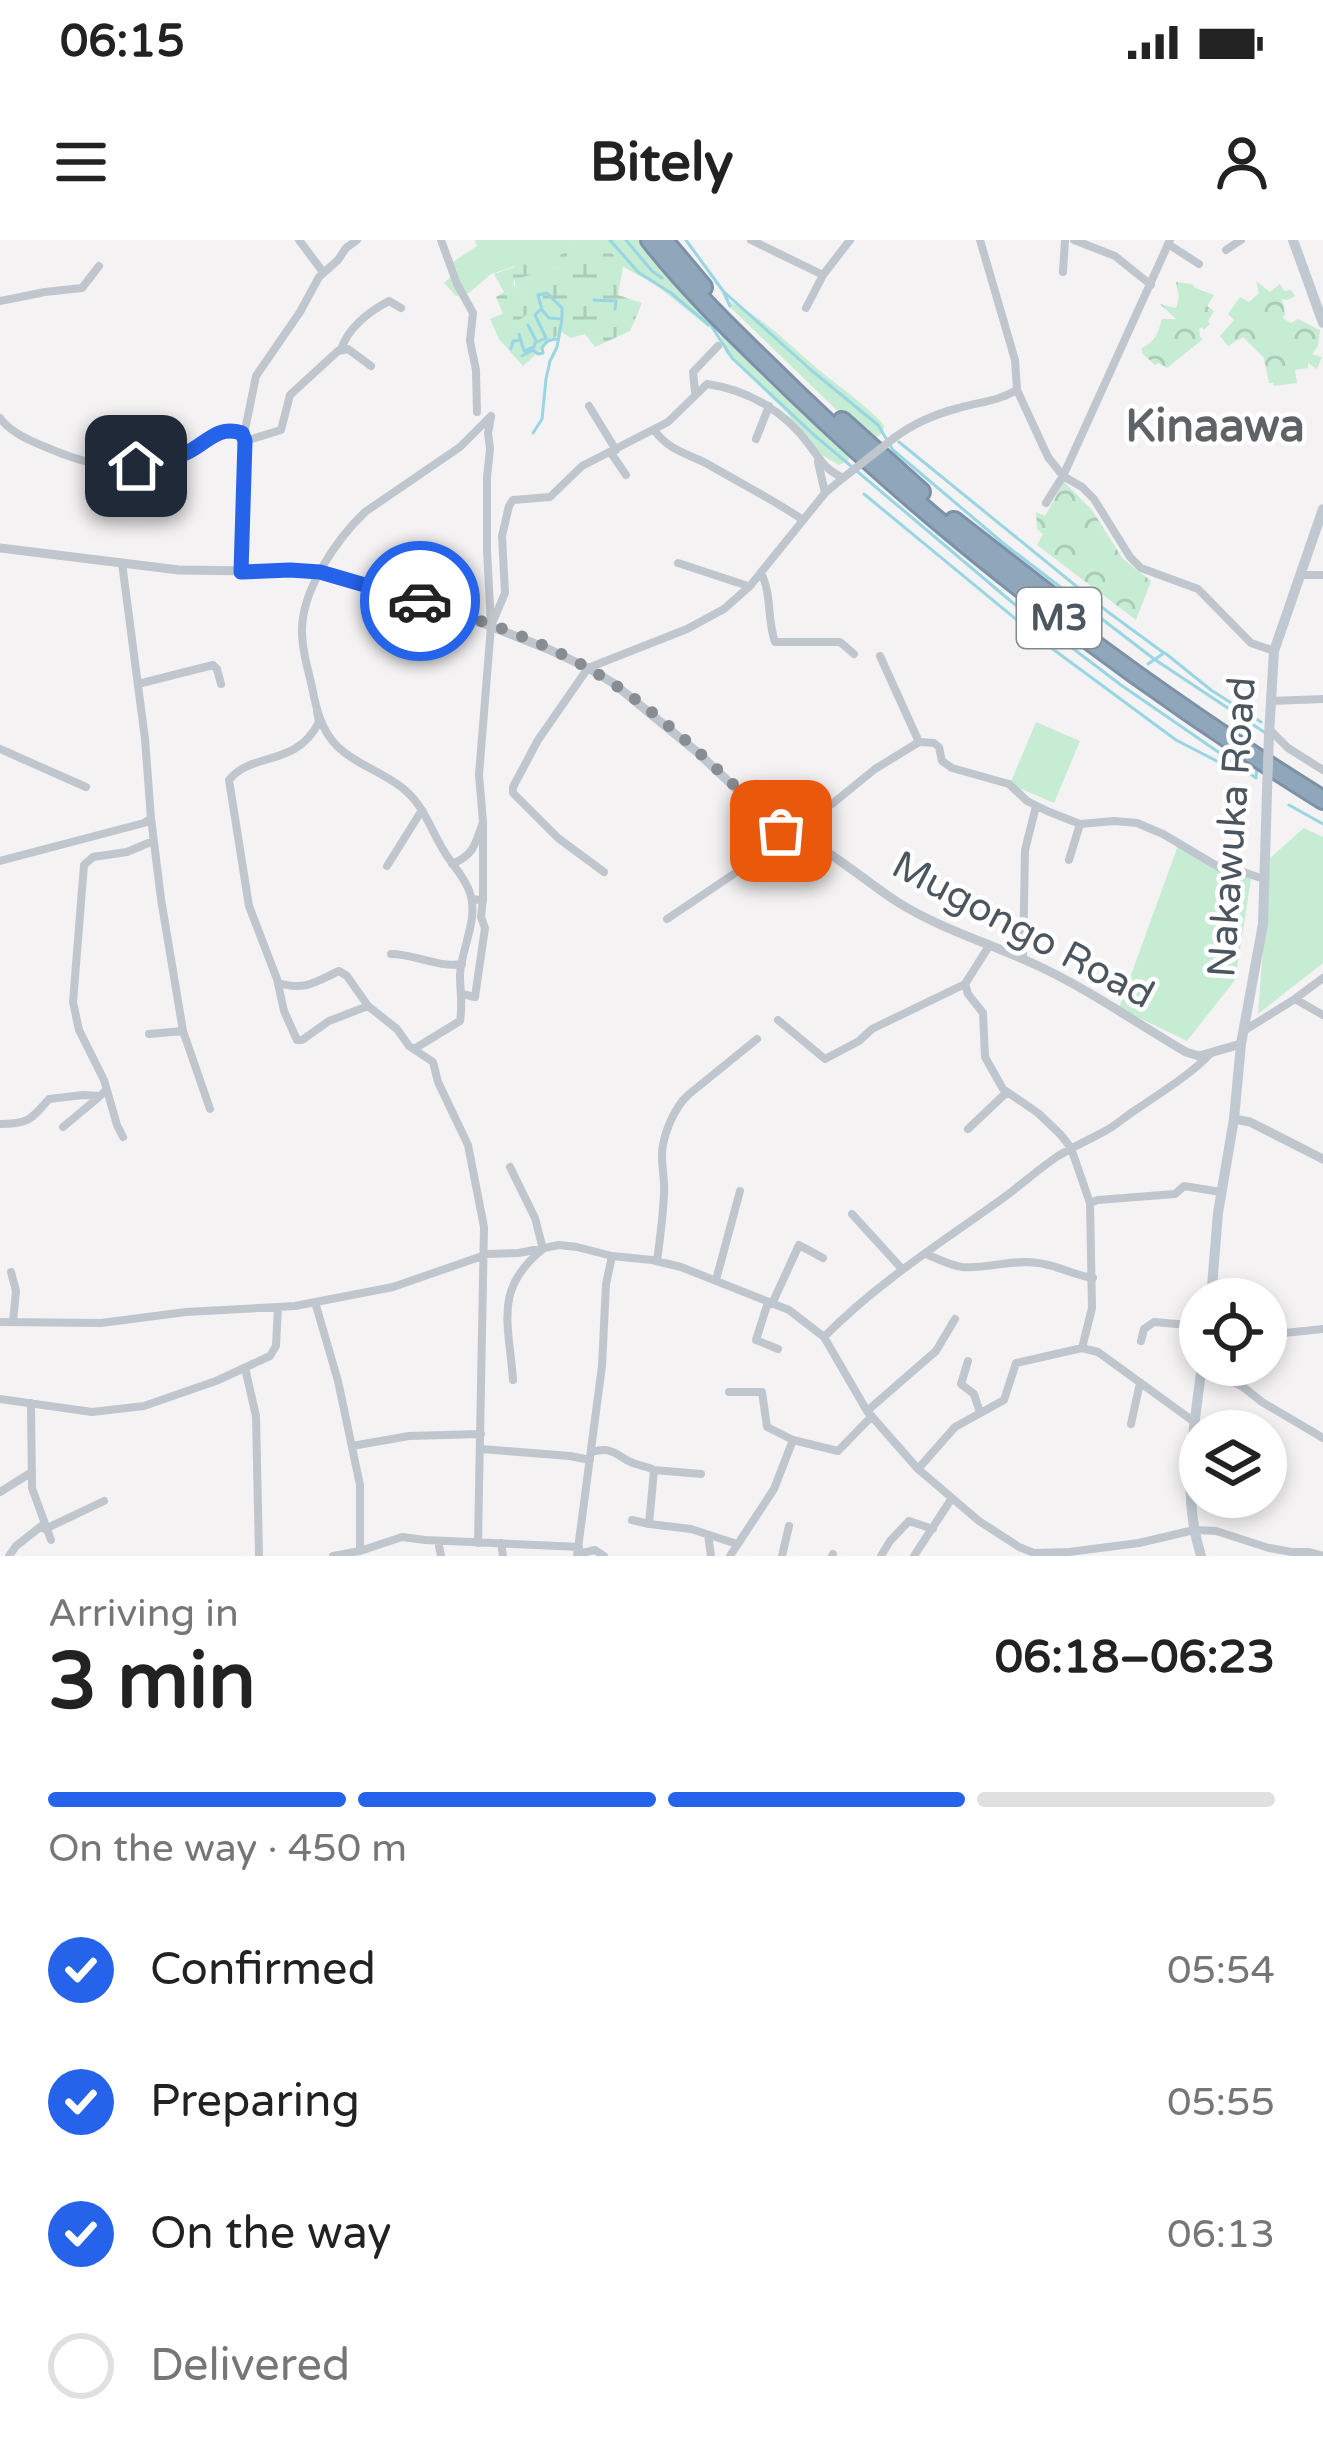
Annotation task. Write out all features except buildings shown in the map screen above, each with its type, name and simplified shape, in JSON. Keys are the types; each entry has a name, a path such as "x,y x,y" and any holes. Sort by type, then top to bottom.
{"highway":[{"name":"M3","path":"650,240 730,332 953,536 1150,686 1323,800"},
{"name":"M3","path":"664,240 730,317 960,526 1163,682 1323,787"}],"main road":[{"path":"1294,240 1323,323"},
{"name":"Nakawuka Road","path":"1212,1278 1241,1044 1263,924 1274,651 1323,509"},
{"path":"1193,1518 1201,1556"}],"street":[{"path":"299,240 323,272"},
{"path":"241,572 244,438 256,376 323,272 357,240"},
{"path":"441,240 473,313 470,341 477,412"},
{"path":"751,240 823,275"},
{"path":"806,308 823,275 850,240"},
{"path":"980,240 1015,360 1017,390 1045,452 1064,476 1094,499 1116,539 1141,568 1198,589 1251,643 1274,651"},
{"path":"1063,272 1070,240 1115,256 1150,285"},
{"path":"1226,250 1240,240"},
{"path":"1046,503 1064,476 1168,242 1199,264"},
{"path":"0,301 82,288 98,266"},
{"path":"1,422 61,454 108,467 174,457 219,431 231,430 244,438 281,430 290,395 341,349 364,315 389,301 401,308"},
{"path":"695,394 693,372 718,346"},
{"path":"341,349 371,366"},
{"path":"491,626 505,593 501,550 508,506 518,498 550,497 582,466 673,418 706,384 741,392 769,406 811,447 825,493"},
{"path":"604,872 550,831 512,789 538,740 588,668 713,617 750,586 825,493 908,428 1017,390"},
{"path":"590,406 626,476"},
{"path":"756,439 769,406"},
{"path":"368,1006 298,1041 247,897 230,780 238,771 302,746 319,722 302,628 308,595 352,525 460,447 491,416 487,477 491,626 479,775 484,854 462,964 460,1021 414,1049"},
{"path":"655,431 687,457 803,520"},
{"path":"817,460 843,478"},
{"name":"Mugongo Road","path":"0,548 179,571 320,572 491,626 588,668 628,694 781,831 804,839 901,904 1067,980 1186,1052 1198,1056 1212,1052"},
{"path":"678,562 750,586"},
{"path":"122,563 153,841 183,1030 210,1109"},
{"path":"760,573 776,643 840,642 854,654"},
{"path":"1301,575 1323,575"},
{"path":"880,656 920,742"},
{"path":"138,684 213,665 221,684"},
{"path":"1271,701 1323,699"},
{"path":"317,711 334,744 404,789 422,810 478,899 485,928 475,997 462,994"},
{"path":"1269,732 1323,770"},
{"path":"667,919 753,861 781,831 832,804 920,742 934,743 942,761 952,768 1009,784 1027,801 1080,824 1137,823 1227,872 1265,879"},
{"path":"0,749 86,788"},
{"path":"1023,959 1025,850 1036,806"},
{"path":"387,866 422,810"},
{"path":"0,861 151,818"},
{"path":"461,877 483,822"},
{"path":"1069,860 1080,824"},
{"path":"123,1137 103,1093 104,1080 79,1030 73,1002 84,865 93,856 116,854 153,841"},
{"path":"452,864 469,854 484,854"},
{"path":"778,1020 825,1059 872,1029 965,984 989,946"},
{"path":"391,954 462,964"},
{"path":"278,983 296,988 339,971 347,976 368,1006 433,1062 468,1145 484,1227 478,1543"},
{"path":"1244,1030 1323,978"},
{"path":"965,984 983,1013 985,1057 1007,1093 1051,1124 1071,1148 1090,1203 1092,1308 1082,1348"},
{"path":"1295,999 1323,1015"},
{"path":"149,1034 183,1030"},
{"path":"657,1261 664,1192 662,1154 668,1126 680,1102 757,1039"},
{"path":"824,1337 947,1235 1071,1148 1107,1130 1195,1070 1212,1052 1241,1044"},
{"path":"0,1124 23,1124 49,1099 103,1093"},
{"path":"63,1127 103,1093"},
{"path":"968,1129 1007,1093"},
{"path":"1234,1119 1250,1122 1323,1159"},
{"path":"510,1167 536,1218 543,1249"},
{"path":"1090,1203 1175,1194 1187,1186 1222,1192"},
{"path":"716,1280 740,1191"},
{"path":"852,1214 902,1269"},
{"path":"0,1322 101,1323 315,1302 393,1287 482,1256 559,1245 657,1261 789,1310 824,1337 869,1414 918,1469 1033,1555 1103,1549 1194,1530 1323,1556"},
{"path":"778,1349 756,1340 770,1303 799,1245 823,1258"},
{"path":"513,1380 508,1295 524,1265 543,1249"},
{"path":"519,1253 524,1265"},
{"path":"926,1254 968,1267 1033,1262 1093,1277"},
{"path":"600,1356 605,1268 612,1256"},
{"path":"578,1552 612,1256"},
{"path":"11,1272 16,1291 14,1322"},
{"path":"315,1302 352,1446 359,1485 360,1550"},
{"path":"0,1400 92,1412 144,1406 262,1362 275,1351 278,1307"},
{"path":"729,1392 762,1392 767,1427 793,1440 838,1451 869,1414 936,1351 955,1319"},
{"path":"1141,1341 1144,1329 1154,1322 1179,1324"},
{"path":"1287,1333 1323,1329"},
{"path":"918,1469 955,1427 1004,1400 1016,1363 1082,1348 1098,1352 1179,1411"},
{"path":"968,1361 961,1384 974,1394 980,1413"},
{"path":"245,1369 258,1434 259,1556"},
{"path":"1131,1424 1139,1384"},
{"path":"1241,1386 1323,1438"},
{"path":"31,1403 34,1496 51,1540"},
{"path":"352,1446 409,1436 482,1434"},
{"path":"730,1556 774,1489 793,1440"},
{"path":"481,1449 591,1456 600,1449 611,1450 630,1463 701,1474"},
{"path":"650,1524 655,1469"},
{"path":"0,1492 32,1472"},
{"path":"914,1556 952,1498"},
{"path":"10,1556 16,1546 44,1527 104,1501"},
{"path":"632,1520 672,1525 737,1544"},
{"path":"881,1556 909,1521 933,1529"},
{"path":"782,1556 789,1526"},
{"path":"708,1535 711,1556"},
{"path":"340,1555 402,1538 595,1550 604,1556"},
{"path":"438,1541 441,1556"},
{"path":"501,1543 503,1556"}],"green space":[{"path":"475,240 574,240 535,297 515,289 515,266 491,274 469,293 456,296 444,283 457,271 453,262 477,246"},
{"path":"574,240 601,240 623,267 618,295 642,303 630,331 595,347 585,334 571,338 562,332 554,338 531,311 509,328 496,297 504,292 494,274 523,264 532,266 532,274 513,281 515,289 534,297 545,272 556,269"},
{"path":"601,240 643,240 719,330 620,265"},
{"path":"1256,281 1270,292 1280,284 1284,291 1291,290 1295,296 1282,299 1283,318 1291,323 1298,319 1320,330 1312,354 1322,357 1317,369 1308,363 1308,368 1295,370 1297,383 1269,383 1264,358 1243,337 1228,346 1220,336 1234,320 1228,314 1240,297 1249,302 1259,293"},
{"path":"1176,282 1214,295 1207,306 1214,311 1210,324 1199,329 1203,339 1167,368 1155,365 1142,348 1156,336 1162,319 1176,319 1160,304 1176,308"},
{"path":"729,301 766,324 861,403 884,425 883,433 869,441"},
{"path":"531,310 554,338 523,366 499,339 490,319 504,313 510,327"},
{"path":"719,330 851,452 848,461 839,465 818,453 787,413 726,353"},
{"path":"1064,482 1092,510 1123,559 1151,581 1136,620 1037,545 1043,534 1037,529 1036,512 1045,516"},
{"path":"1036,722 1080,741 1054,803 1010,784"},
{"path":"1304,828 1323,837 1323,963 1258,1014 1270,858"},
{"path":"1179,843 1251,879 1235,980 1187,1041 1119,1008"}],"waterway":[{"path":"610,240 638,272 709,325"},
{"path":"626,240 662,278"},
{"path":"686,240 723,291 878,425 893,450 1003,543 1154,659 1264,732"},
{"path":"533,433 542,419 546,379 562,319 562,308 547,293 538,295 549,318 562,319"},
{"path":"724,293 730,306"},
{"path":"594,300 616,301 615,309"},
{"path":"533,350 535,343 546,338 535,315 540,310"},
{"path":"528,325 536,341"},
{"path":"712,327 732,358 813,434 1013,603 1256,778 1257,766"},
{"path":"519,334 524,351 534,347"},
{"path":"522,356 533,350 543,353 547,341 556,339"},
{"path":"511,349 513,341 520,340"},
{"path":"899,442 1164,653 1148,664"},
{"path":"864,494 1046,644 1176,740 1236,771"},
{"path":"1165,653 1261,722"},
{"path":"1289,805 1323,824"}],"way so far":[{"path":"420,601 588,668 628,694 697,752 781,831"}],"district":[{"name":"Kinaawa","path":"1215,427"}],"route":[{"path":"136,466 184,454 219,431 242,433 241,572 320,572 420,601"}]}
